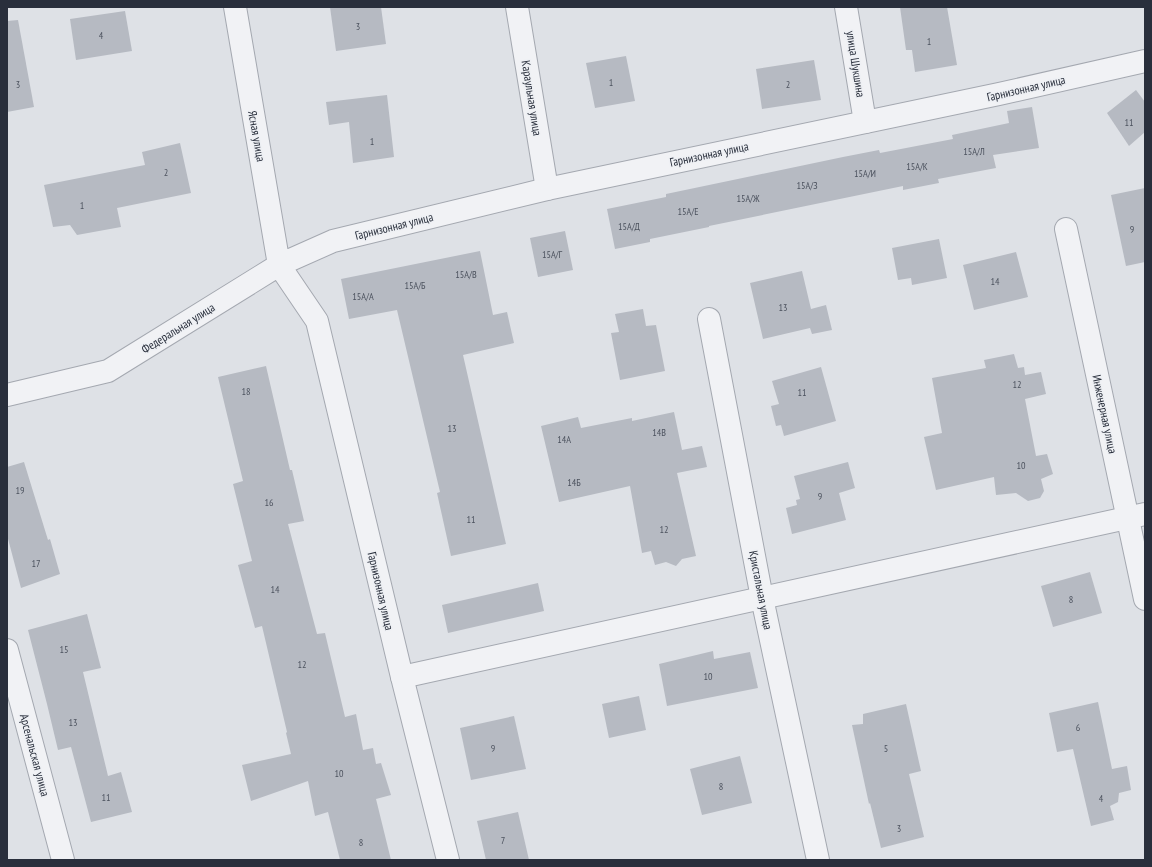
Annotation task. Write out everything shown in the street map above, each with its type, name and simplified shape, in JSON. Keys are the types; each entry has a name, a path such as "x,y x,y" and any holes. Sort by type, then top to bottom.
{"street":[{"name":"Ясная улица","path":"235,7 279,265"},
{"name":"Караульная улица","path":"517,7 548,189"},
{"name":"улица Шукшина","path":"846,7 865,122"},
{"name":"Гарнизонная улица","path":"448,860 402,677 317,321 279,265 333,241 548,189 999,94 1145,60"},
{"name":"Инженерная улица","path":"1066,229 1136,516 1145,599"},
{"name":"Федеральная улица","path":"7,395 108,371 279,265"},
{"name":"Кристальная улица","path":"709,319 762,598 818,860"},
{"path":"402,677 1136,516"},
{"name":"Арсенальская улица","path":"7,650 63,860"}],"building":[{"path":"330,7 381,7 386,44 336,51"},
{"path":"900,7 947,7 957,65 915,72 912,50 906,50"},
{"path":"125,11 132,51 76,60 70,19"},
{"path":"18,20 34,107 7,112 7,21"},
{"path":"626,56 635,101 595,108 586,63"},
{"path":"814,60 821,100 762,109 756,69"},
{"path":"1136,90 1145,102 1145,132 1129,146 1107,113"},
{"path":"387,95 394,157 353,163 349,122 329,125 326,102"},
{"path":"1032,107 1039,148 993,155 996,168 938,179 939,183 903,190 903,186 709,226 650,239 650,242 615,249 607,209 666,197 666,194 843,157 879,150 880,153 953,139 952,135 1009,123 1007,111"},
{"path":"180,143 191,193 117,208 121,227 77,235 70,225 53,227 44,185 145,165 142,152"},
{"path":"1145,188 1145,262 1126,266 1111,195"},
{"path":"565,231 573,270 538,277 530,238"},
{"path":"939,239 947,278 912,285 911,278 898,280 892,248"},
{"path":"480,251 493,315 507,312 514,343 463,355 506,544 451,556 437,493 440,492 397,310 349,319 341,279"},
{"path":"1016,252 1028,297 974,310 963,265"},
{"path":"802,271 811,309 826,305 832,330 812,334 810,328 763,339 750,283"},
{"path":"643,309 646,326 656,325 665,371 620,380 611,333 619,332 615,314"},
{"path":"1014,354 1018,368 1024,367 1025,375 1041,372 1046,394 1025,399 1036,456 1047,454 1053,474 1041,479 1044,491 1040,498 1028,501 1016,493 996,495 994,477 936,490 924,437 942,433 932,378 986,368 984,360"},
{"path":"266,366 290,470 292,470 304,521 288,524 317,634 325,633 345,717 356,714 363,750 373,748 376,764 381,763 391,795 376,799 391,860 340,860 328,812 315,816 308,781 251,801 242,765 291,754 262,626 255,628 238,565 252,561 233,484 243,481 218,377"},
{"path":"821,367 836,421 784,436 781,425 776,426 771,406 779,404 772,381"},
{"path":"674,412 682,450 702,446 707,467 677,473 696,556 682,559 676,566 666,562 655,565 651,551 642,553 630,486 559,502 541,426 578,417 581,428 632,418 632,421"},
{"path":"24,462 60,574 21,588 7,535 7,467"},
{"path":"848,462 855,488 839,493 846,520 792,534 786,508 797,505 796,500 800,499 794,476"},
{"path":"1090,572 1102,613 1053,627 1041,586"},
{"path":"538,583 544,611 448,633 442,605"},
{"path":"87,614 101,668 83,672 108,776 121,772 132,812 91,822 71,747 58,750 28,630"},
{"path":"713,651 714,659 750,652 758,688 667,706 659,664"},
{"path":"639,696 646,730 609,738 602,704"},
{"path":"1098,702 1112,769 1127,766 1131,790 1119,793 1118,802 1110,806 1114,820 1091,826 1073,749 1057,752 1049,713"},
{"path":"906,704 921,771 909,774 924,837 881,848 870,803 869,804 852,725 863,724 863,714"},
{"path":"514,716 526,769 471,780 460,728"},
{"path":"740,756 752,803 702,815 690,769"},
{"path":"518,812 529,860 486,860 477,821"}]}
